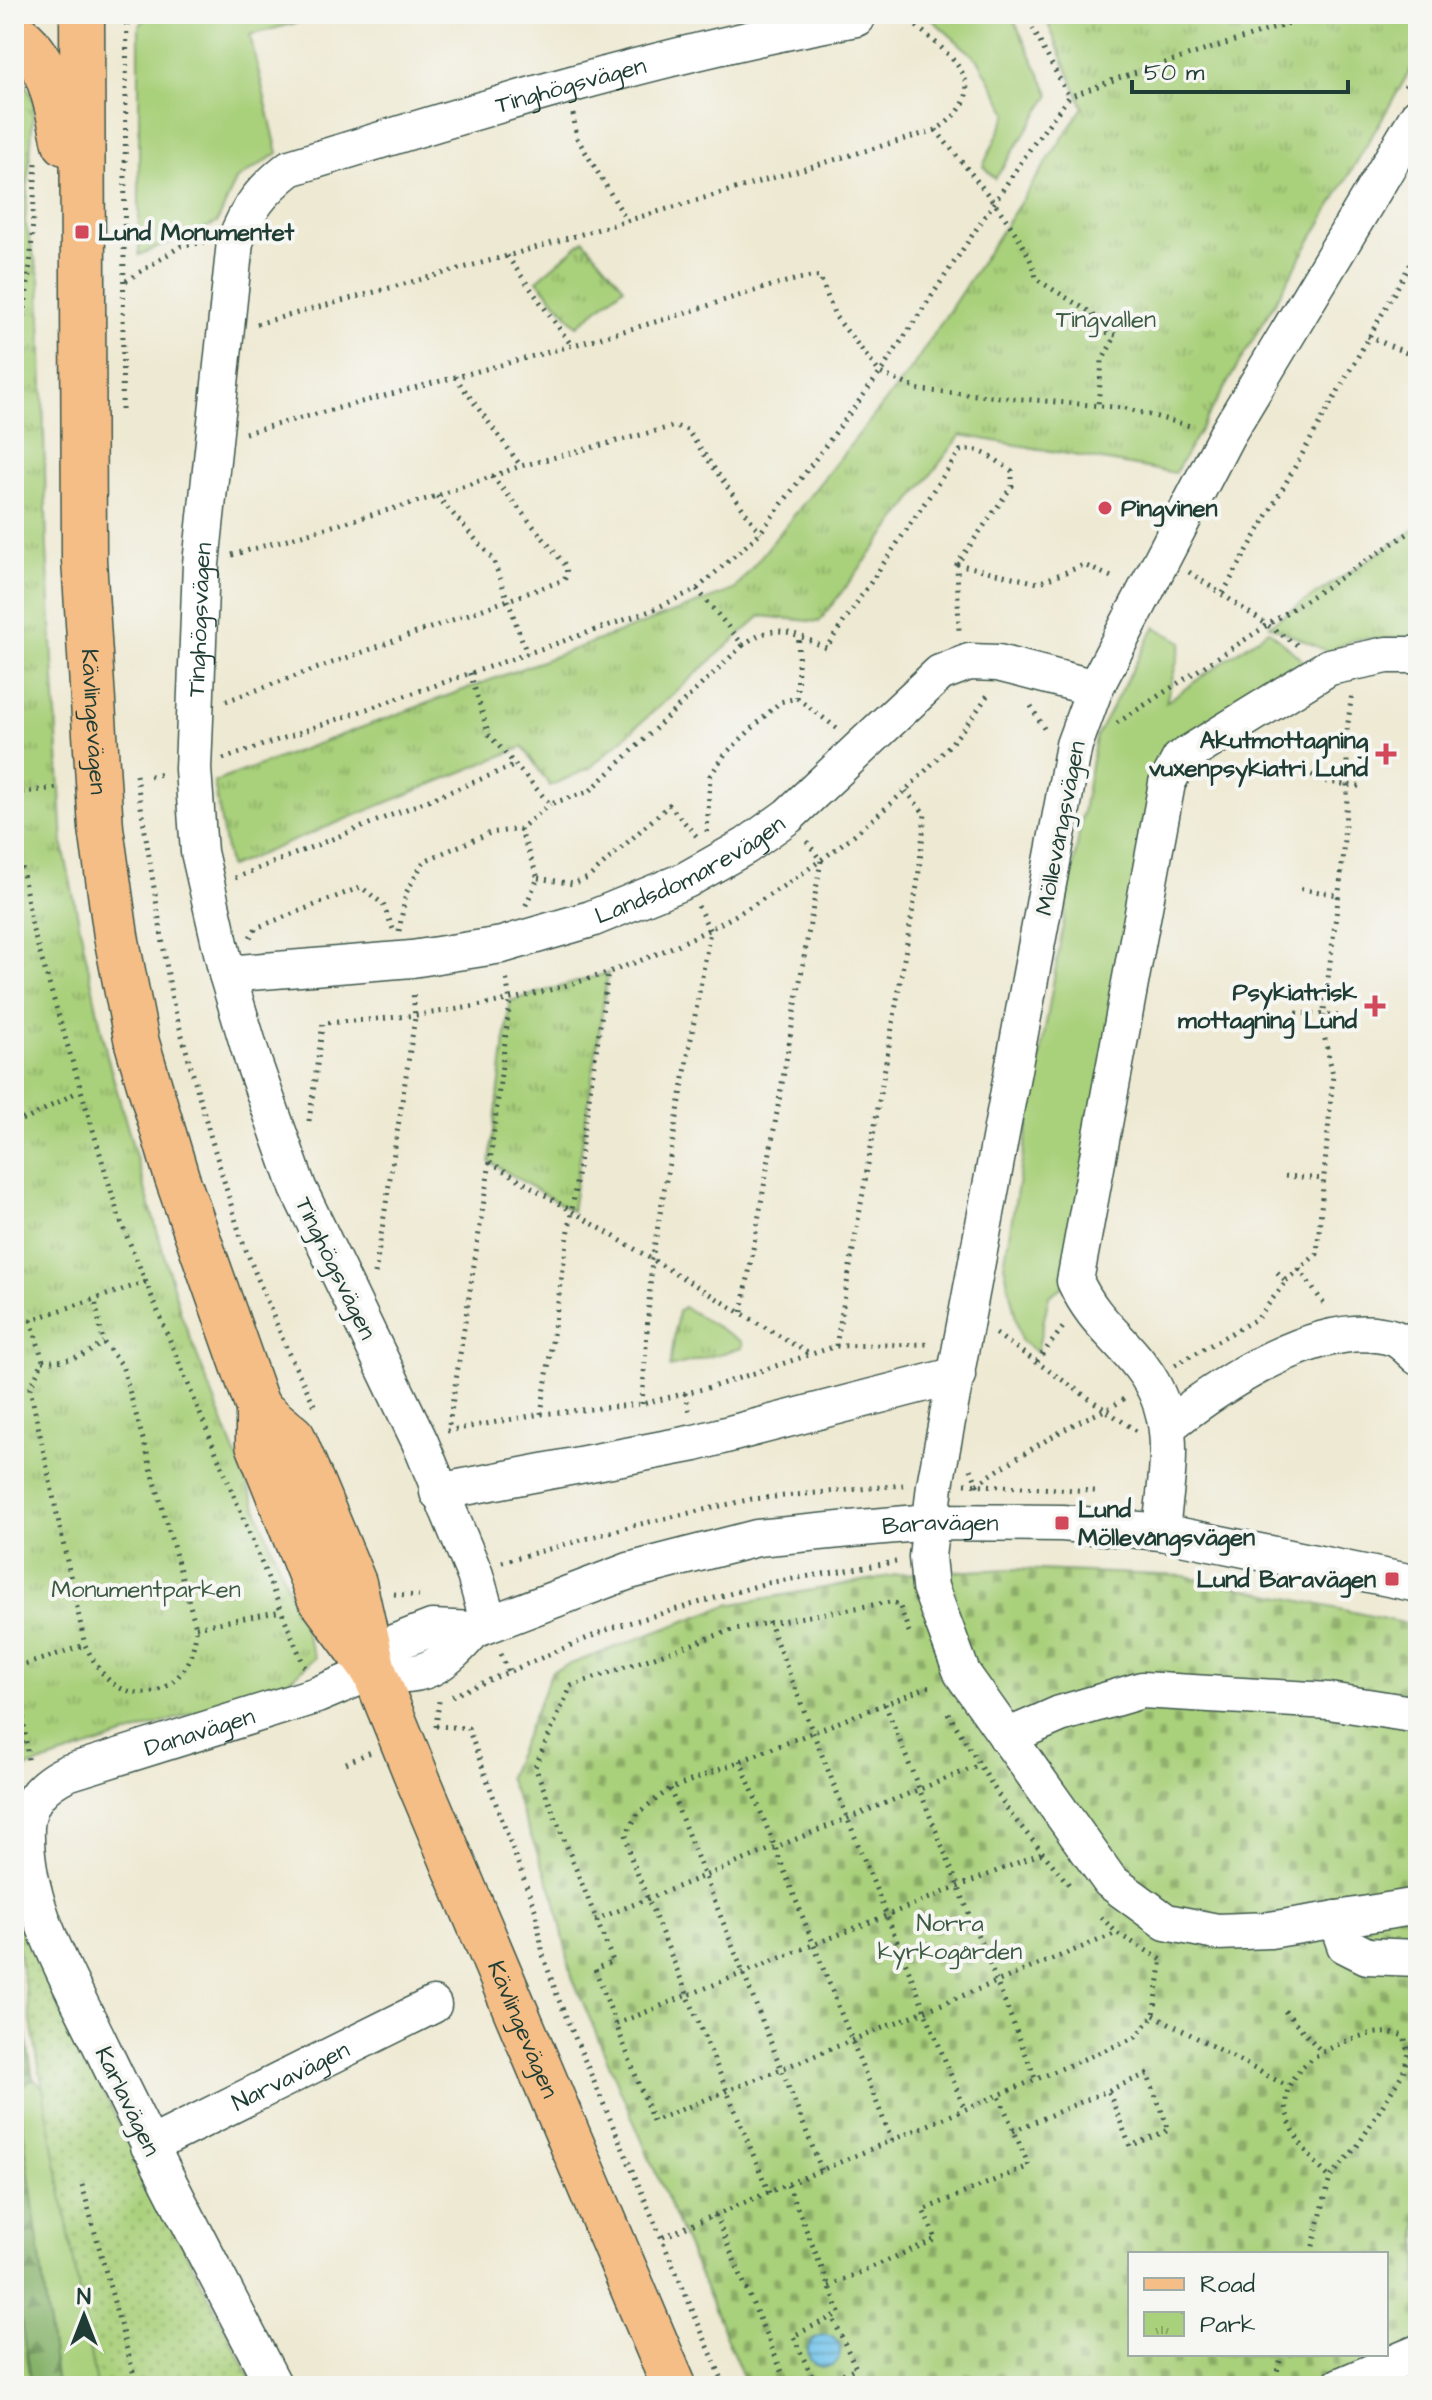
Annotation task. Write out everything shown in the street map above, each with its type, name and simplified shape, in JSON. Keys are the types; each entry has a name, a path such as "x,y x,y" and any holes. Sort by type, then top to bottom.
{"main road":[{"name":"Kävlingevägen","path":"82,14 84,560 101,828 116,936 137,1043 177,1178 258,1408 293,1437 354,1583 374,1671 674,2386"},
{"path":"14,33 30,44 50,81 82,213"}],"street":[{"name":"Tinghögsvägen","path":"482,1627 475,1575 438,1492 434,1436 364,1326 298,1188 254,1064 236,959 207,889 199,852 193,769 201,564 235,242 246,212 265,188 290,168 569,86 761,35 856,18"},
{"name":"Möllevångsvägen","path":"1166,1922 1110,1881 1007,1737 941,1682 927,1557 930,1522 1074,745 1095,688 1226,436 1418,116"},
{"path":"1161,1532 1170,1436 1150,1380 1084,1300 1075,1281 1167,783 1180,759 1343,664 1418,655"},
{"name":"Landsdomarevägen","path":"236,959 412,959 502,945 591,919 686,880 746,846 788,816 940,673 969,662 998,663 1095,688"},
{"path":"1170,1436 1207,1395 1277,1356 1338,1335 1363,1333 1396,1338 1418,1357"},
{"path":"438,1492 695,1443 961,1358"},
{"name":"Baravägen","path":"374,1671 402,1678 448,1661 482,1627 629,1571 757,1538 930,1522 1062,1523 1161,1532 1418,1584"},
{"name":"Danavägen","path":"32,1801 47,1783 67,1773 317,1695 374,1671"},
{"path":"1007,1737 1060,1714 1142,1690 1329,1701 1418,1715"},
{"name":"Karlavägen","path":"32,1801 26,1826 38,1912 149,2146 274,2386"},
{"path":"1166,1922 1217,1932 1270,1930 1418,1906"},
{"path":"1336,1919 1345,1945 1367,1956 1418,1958"},
{"name":"Narvavägen","path":"149,2146 433,2005"},
{"path":"1340,2386 1418,2353"}],"path":[{"path":"225,333 507,256 936,130 956,117 968,100 966,80 958,64 903,14"},
{"path":"1025,14 1069,97"},
{"path":"150,776 193,769 650,611 697,589 760,533 880,373 1069,97 1124,76 1320,14"},
{"path":"569,86 577,138 626,219"},
{"path":"936,130 1012,227 1035,264 1036,279 1093,314 1101,331 1116,335 1102,361 1098,406"},
{"path":"14,404 31,255 36,158"},
{"path":"126,282 181,246 235,242"},
{"path":"1223,593 1418,251"},
{"path":"507,256 572,347"},
{"path":"1411,262 1418,265"},
{"path":"213,442 572,347 769,289 807,274 820,277 835,316 880,373 920,390 1124,408 1226,436"},
{"path":"1368,336 1418,358"},
{"path":"455,377 521,466"},
{"path":"201,564 437,496 521,466 675,426 687,430 760,533"},
{"path":"236,959 256,928 361,887 383,904 397,940 406,893 424,861 490,833 520,829 550,804 590,791 743,645 762,631 777,629 826,648 960,451 970,448 981,451 1012,471 1013,478 1012,486 957,564 959,637"},
{"path":"195,712 509,598 556,586 567,575 566,566 492,476"},
{"path":"437,496 493,559 527,654"},
{"path":"1074,745 1129,716 1418,527"},
{"path":"977,1484 1023,1452 1093,1414 1110,1410 1150,1380 1258,1318 1286,1281 1317,1254 1333,1075 1322,1026 1347,785 1343,664 1269,625 1165,556"},
{"path":"957,564 1038,583 1084,565 1125,583"},
{"path":"697,589 743,645"},
{"path":"797,698 799,635"},
{"path":"470,673 489,735 550,804"},
{"path":"797,698 846,735"},
{"path":"538,878 573,884 588,878 669,805 706,847 710,776 725,754 780,702 797,698"},
{"path":"207,889 516,765"},
{"path":"1305,770 1321,781 1364,787"},
{"path":"14,793 57,788"},
{"path":"836,1346 918,880 925,814 906,791"},
{"path":"742,1312 821,861 788,816"},
{"path":"14,820 32,927 119,1217 149,1281 317,1695"},
{"path":"520,829 538,878 523,911"},
{"path":"642,1404 652,1259 710,931 686,880"},
{"path":"1301,889 1338,895"},
{"path":"502,945 510,1001 490,1162 434,1436 541,1414 642,1404 812,1356 836,1346 961,1358 984,1330 1002,1336 1141,1435 1170,1436"},
{"path":"364,1326 381,1246 415,1018 412,959"},
{"path":"541,1414 608,973"},
{"path":"1296,1013 1340,1016"},
{"path":"307,1128 323,1023 415,1018"},
{"path":"14,1121 29,1118 79,1091"},
{"path":"490,1162 812,1356"},
{"path":"1285,1176 1324,1179"},
{"path":"1299,1269 1324,1304"},
{"path":"1276,1271 1286,1281"},
{"path":"14,1322 31,1320 149,1281"},
{"path":"31,1320 43,1361 30,1388 85,1645 96,1667 111,1681 126,1690 148,1692 173,1683 186,1670 196,1650 196,1627 122,1365 103,1342 95,1300"},
{"path":"1037,1361 1084,1300"},
{"path":"43,1361 63,1362 93,1351 103,1342"},
{"path":"912,1638 899,1604 890,1602 768,1621 690,1642 571,1686 535,1767 613,1961 595,1969 653,2121 1117,1933"},
{"path":"196,1627 281,1612"},
{"path":"768,1621 965,2110"},
{"path":"14,1638 32,1801"},
{"path":"17,1667 85,1645"},
{"path":"769,2193 631,1858 626,1834 639,1812 670,1789 941,1682"},
{"path":"439,1701 436,1726 468,1728 536,1912 543,1955 558,1998 725,2386"},
{"path":"885,1704 1036,2080"},
{"path":"944,1705 1009,1812 1072,1888"},
{"path":"740,1760 892,2141"},
{"path":"595,1920 980,1765"},
{"path":"670,1789 822,2171"},
{"path":"616,2024 1042,1853"},
{"path":"1091,1908 1117,1933 1162,1960"},
{"path":"663,2237 1136,2037 1154,2015 1166,1922"},
{"path":"1285,2011 1321,2051"},
{"path":"1154,2015 1287,2086"},
{"path":"1312,2252 1330,2178 1366,2133 1403,2073 1409,2053 1404,2036 1392,2032 1359,2035 1321,2051 1287,2086 1285,2104 1291,2127 1307,2156 1330,2178"},
{"path":"1013,2131 1108,2090 1147,2074 1169,2130 1130,2146 1108,2090"},
{"path":"829,2286 936,2239 923,2210 1029,2166 999,2096"},
{"path":"82,2185 137,2386"},
{"path":"788,2185 840,2313 832,2316 793,2336 814,2381 820,2384 856,2368 832,2316"},
{"path":"715,2215 788,2386"},
{"path":"1273,2386 1281,2356"},
{"path":"804,2386 814,2381"}],"green space":[{"path":"148,14 329,14 250,35 278,153 236,180 217,223 139,255 139,27"},
{"path":"926,14 1011,14 1050,95 995,179 983,166 1008,113 979,61"},
{"name":"Tingvallen","path":"1044,14 1418,14 1418,57 1175,473 961,435 819,622 761,616 590,768 550,786 523,747 229,867 214,782 734,590 909,372 1083,107"},
{"name":"Monumentparken","path":"14,54 34,103 25,222 40,279 47,549 63,846 107,1056 181,1314 315,1658 287,1682 14,1772"},
{"path":"584,240 624,287 577,326 537,280"},
{"path":"1418,527 1418,638 1355,639 1329,652 1269,625"},
{"path":"1155,627 1182,642 1166,702 1269,630 1303,661 1167,745 1066,1284 1049,1296 1037,1352 1021,1341 1004,1265 1096,737"},
{"path":"608,973 572,1211 490,1162 510,1001"},
{"path":"684,1307 742,1342 742,1348 670,1367 678,1311"},
{"name":"Norra kyrkogården","path":"1012,1569 1185,1576 1418,1626 1418,2386 747,2386 572,1977 555,1898 508,1777 552,1671 728,1605 902,1574"},
{"path":"14,1926 27,1932 52,1993 255,2386 96,2386"},
{"path":"14,1962 33,2078 18,2090 57,2386 31,2386 14,2278"},
{"path":"33,2078 49,2093 99,2386 57,2386 17,2090"},
{"path":"14,2278 31,2386 14,2386"}],"water":[{"path":"824,2335 835,2340 840,2351 835,2362 824,2367 813,2362 808,2351 813,2340"}],"place":[{"name":"Lund Monumentet","path":"82,232"},
{"name":"Pingvinen","path":"1105,508"},
{"name":"Akutmottagning vuxenpsykiatri Lund","path":"1386,754"},
{"name":"Psykiatrisk mottagning Lund","path":"1375,1006"},
{"name":"Lund Möllevångsvägen","path":"1062,1523"},
{"name":"Lund Baravägen","path":"1392,1579"}]}
